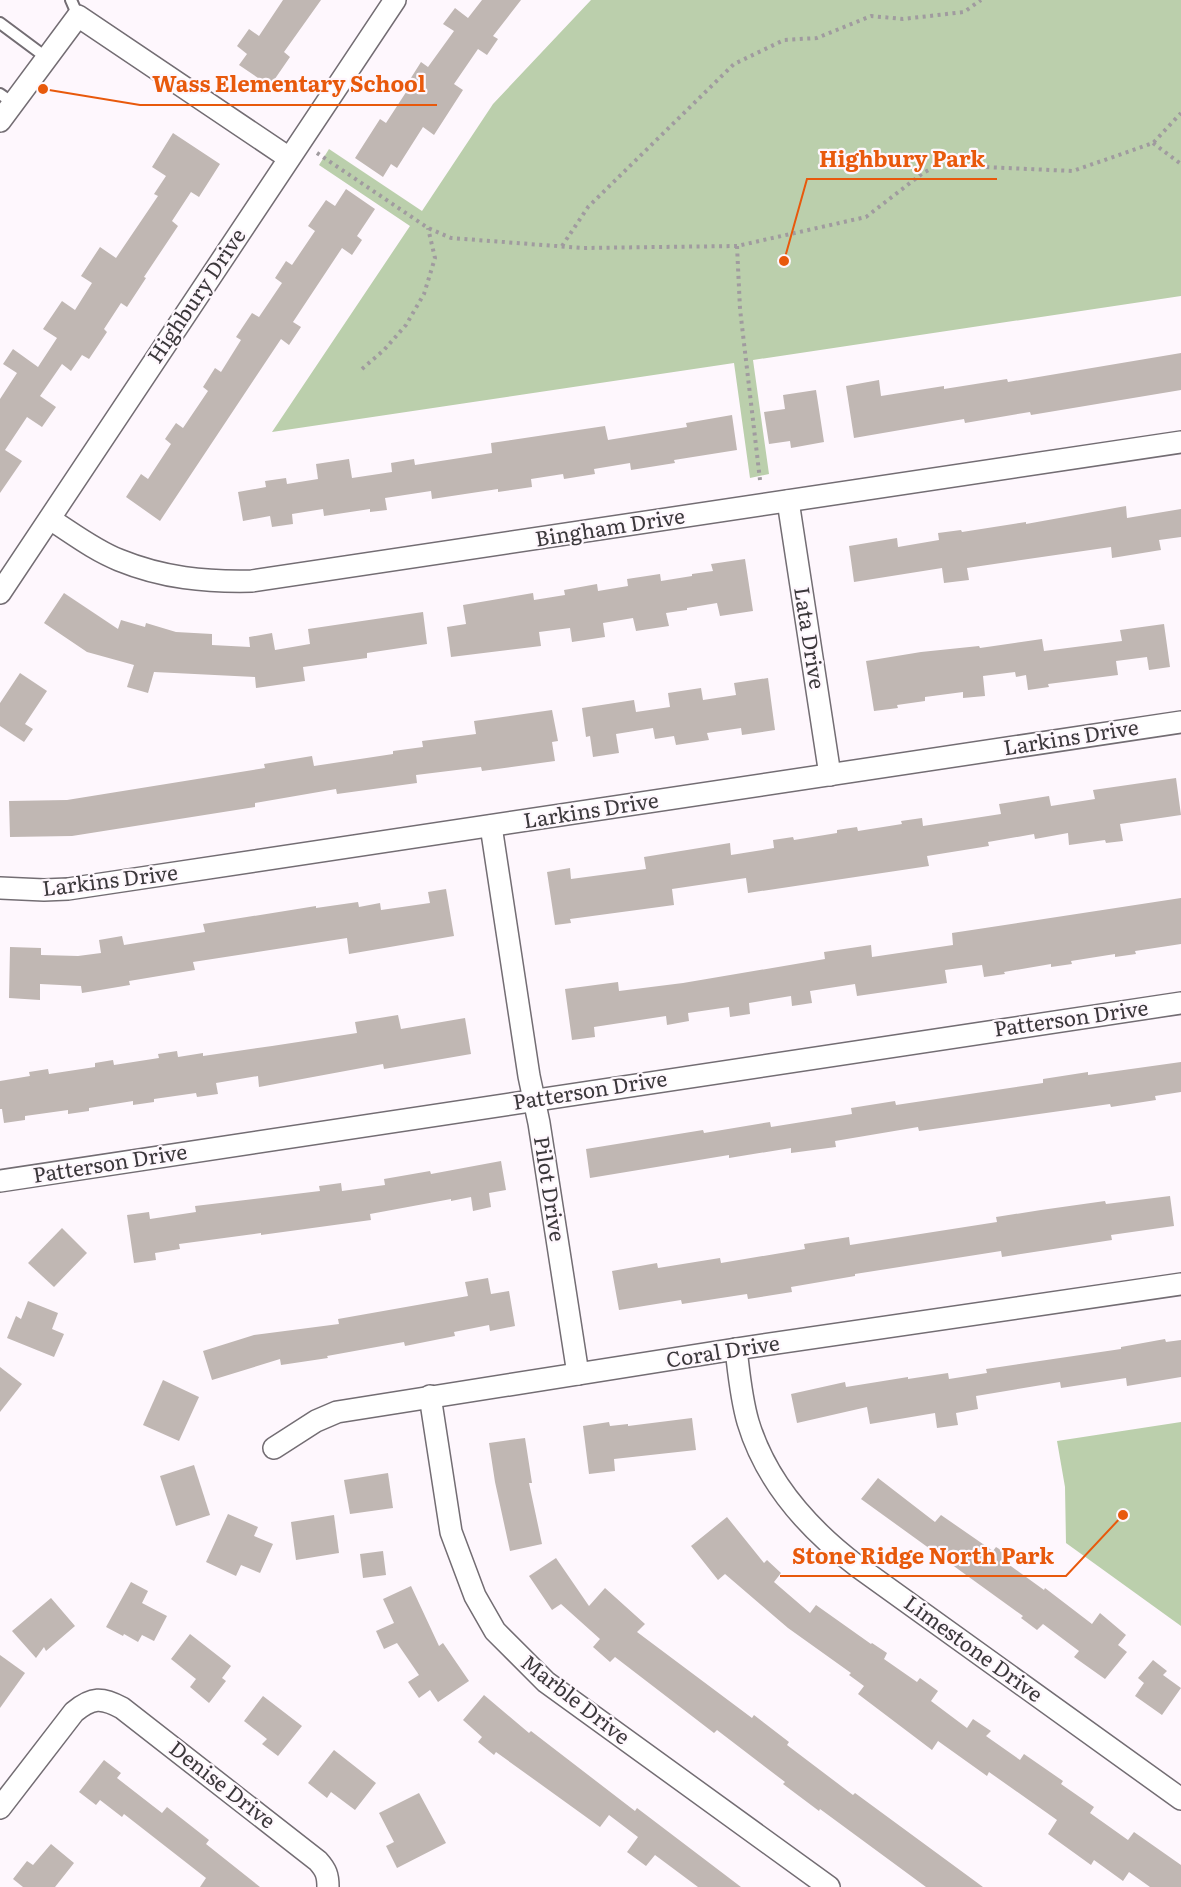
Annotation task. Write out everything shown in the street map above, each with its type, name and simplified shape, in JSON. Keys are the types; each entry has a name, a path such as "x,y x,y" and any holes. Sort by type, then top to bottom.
{"street":[{"name":"Highbury Drive","path":"0,593 395,0"},
{"path":"0,122 7,99 47,58 75,8 289,158"},
{"name":"Bingham Drive","path":"50,519 118,560 167,575 196,580 252,582 1181,442"},
{"name":"Lata Drive","path":"788,501 830,775"},
{"name":"Larkins Drive","path":"0,888 68,889 1181,722"},
{"name":"Pilot Drive","path":"491,826 578,1374"},
{"name":"Patterson Drive","path":"0,1181 1181,1003"},
{"name":"Coral Drive","path":"274,1448 316,1420 337,1412 736,1349 1181,1284"},
{"name":"Limestone Drive","path":"736,1349 743,1401 759,1450 789,1502 814,1530 856,1566 1181,1799"},
{"name":"Marble Drive","path":"430,1396 451,1532 475,1596 495,1631 546,1682 829,1887"},
{"name":"Denise Drive","path":"0,1808 74,1712 86,1703 98,1700 110,1701 318,1861 326,1870 328,1887"}],"lane":[{"path":"0,22 47,58"}],"path":[{"path":"562,246 588,207 734,64 784,40 817,38 871,16 903,19 964,12 981,0"},
{"path":"311,150 428,228 451,238 582,248 737,246 866,217 923,173 957,155 984,167 1073,171 1153,143 1181,113"},
{"path":"1153,143 1181,164"},
{"path":"362,369 384,350 406,325 424,294 435,258 428,228"},
{"path":"737,246 740,309 760,480"}],"green space":[{"path":"591,0 1181,0 1181,296 753,360 769,474 750,478 734,363 272,432 410,226 319,165 329,149 422,211 493,104"},
{"path":"1181,1422 1181,1626 1066,1543 1065,1487 1057,1441"}],"building":[{"path":"283,0 321,0 284,52 290,57 270,86 239,65 247,54 237,46 249,29 259,36"},
{"path":"482,0 521,0 493,36 498,39 487,55 478,49 454,84 463,90 434,135 423,127 397,168 391,164 383,177 355,158 380,119 386,123 412,83 409,81 421,62 428,67 454,31 443,24 455,8 468,18"},
{"path":"173,133 220,164 199,197 191,192 172,221 178,226 127,307 121,303 104,329 107,332 89,359 82,355 71,371 62,364 40,396 56,407 42,427 27,417 5,450 22,461 0,493 0,399 17,373 3,364 13,349 38,367 57,338 43,329 62,301 75,310 92,283 81,276 100,247 116,258 158,196 154,194 166,176 152,167"},
{"path":"346,189 375,209 357,236 362,240 352,255 342,248 293,322 301,327 289,345 281,339 160,521 126,497 141,474 148,479 171,444 165,439 176,423 183,428 208,391 203,387 215,368 221,372 241,340 236,337 252,313 259,317 282,283 275,278 286,261 292,265 315,231 308,226 326,200 335,206"},
{"path":"1181,353 1181,390 1031,415 1030,412 965,423 964,419 854,438 846,386 879,380 881,396 1007,379 1008,382"},
{"path":"816,390 824,442 791,448 790,441 769,444 764,412 785,409 783,395"},
{"path":"732,415 737,450 674,460 675,463 631,470 630,463 594,469 595,474 564,479 563,474 531,479 532,487 498,492 498,489 432,499 431,491 385,498 387,510 370,512 370,509 324,516 323,509 292,514 293,524 272,527 270,516 243,521 238,492 266,487 265,481 286,478 287,484 318,479 316,464 349,459 352,478 392,472 391,463 414,459 415,465 492,453 491,443 605,426 608,440 687,427 686,423"},
{"path":"1126,506 1127,518 1181,509 1181,537 1159,540 1161,550 1112,558 1111,547 967,568 969,580 944,583 942,568 854,582 849,546 897,538 898,547 939,540 938,533 961,530 962,532 1026,522 1026,524"},
{"path":"745,559 753,611 720,616 717,603 666,613 669,626 636,631 633,618 603,623 605,637 572,642 570,628 539,632 541,646 451,657 447,627 466,624 463,605 533,593 534,600 565,595 564,590 597,584 598,591 628,586 627,579 660,574 661,581 692,576 692,574 713,571 711,564"},
{"path":"64,593 118,629 121,620 145,627 146,623 176,632 212,634 212,645 250,647 249,637 272,633 275,650 310,644 308,629 423,612 427,644 367,653 367,658 303,667 305,681 256,688 255,677 154,672 148,693 127,687 134,665 87,652 44,623"},
{"path":"1164,624 1170,667 1149,670 1147,657 1116,661 1118,675 1048,684 1049,687 1028,690 1026,675 1016,677 1015,672 983,676 985,696 963,698 963,692 925,697 925,701 874,711 866,661 921,652 979,646 980,648 1042,639 1044,651 1122,641 1120,630"},
{"path":"20,673 47,691 25,724 33,729 24,742 0,726 0,703"},
{"path":"768,678 775,730 742,735 741,728 707,733 709,740 676,745 674,736 655,739 653,728 616,734 619,753 593,757 590,736 586,737 582,708 634,700 636,712 670,707 668,693 701,688 703,700 736,695 734,683"},
{"path":"552,710 558,741 552,742 555,761 482,771 481,767 416,775 417,783 337,794 336,789 255,803 255,807 72,836 10,837 9,801 67,800 265,768 264,764 312,756 314,766 393,754 393,751 423,747 422,741 476,734 474,721"},
{"path":"1176,778 1181,815 1120,824 1123,841 1106,843 1105,840 1069,845 1068,833 1035,839 1034,834 988,842 989,846 927,856 929,866 748,893 746,878 672,889 674,905 570,919 571,923 555,925 547,872 570,868 571,879 646,869 644,857 730,843 731,855 774,848 773,840 793,837 794,840 837,833 837,830 857,827 858,831 902,824 901,821 922,818 923,826 1001,814 999,804 1049,796 1051,806 1095,799 1093,790"},
{"path":"446,889 454,936 349,954 347,938 193,962 195,970 129,981 130,985 82,993 81,986 40,984 40,1000 9,998 10,947 41,948 41,955 78,956 101,953 99,940 122,936 124,945 205,932 203,924 316,906 316,908 358,902 359,907 380,903 381,910 430,903 428,892"},
{"path":"1181,898 1181,944 1135,951 1136,954 1115,957 1115,954 1071,961 1072,964 1051,967 1051,964 984,977 982,965 945,970 947,983 857,996 855,984 810,991 812,1003 792,1006 791,996 749,1003 750,1014 730,1017 729,1007 688,1013 689,1021 667,1025 666,1016 594,1027 595,1037 572,1040 565,989 618,982 619,991 683,983 825,959 824,952 871,945 872,957 953,945 952,933"},
{"path":"398,1015 401,1029 465,1018 471,1054 384,1069 383,1064 259,1087 258,1076 216,1083 218,1094 197,1097 196,1093 154,1099 154,1102 133,1105 133,1101 68,1114 68,1110 25,1116 25,1120 4,1123 2,1109 0,1109 0,1081 30,1076 29,1072 48,1069 49,1074 95,1067 95,1063 113,1060 114,1065 159,1058 158,1054 177,1051 178,1057 203,1053 203,1056 357,1033 355,1022"},
{"path":"1181,1062 1181,1092 1155,1096 1156,1100 1111,1107 1110,1104 919,1131 918,1127 835,1141 836,1147 791,1153 791,1148 729,1158 729,1155 590,1178 586,1149 703,1130 704,1133 770,1122 771,1127 852,1114 851,1108 895,1101 896,1105 1043,1083 1043,1079 1088,1072 1088,1075"},
{"path":"501,1161 506,1190 489,1193 491,1207 473,1211 471,1197 451,1201 451,1199 370,1214 371,1220 179,1244 180,1249 155,1253 156,1260 134,1263 127,1215 149,1212 150,1219 196,1212 195,1206 320,1191 319,1186 341,1183 342,1191 385,1185 384,1179 430,1171 431,1174"},
{"path":"1170,1196 1174,1226 1111,1235 1112,1240 1002,1257 1001,1251 855,1274 855,1276 791,1287 792,1292 748,1299 747,1294 682,1304 681,1300 619,1310 612,1271 657,1263 658,1268 720,1258 721,1263 805,1249 804,1244 849,1237 850,1245 997,1222 996,1217 1041,1210 1105,1201 1106,1204"},
{"path":"62,1228 87,1253 54,1287 28,1263"},
{"path":"488,1278 491,1294 509,1291 515,1326 490,1331 489,1325 454,1332 455,1336 405,1346 404,1342 281,1365 280,1359 212,1380 203,1351 254,1335 339,1324 338,1319 468,1296 465,1282"},
{"path":"28,1301 58,1313 52,1329 64,1334 54,1357 7,1338 16,1316 21,1319"},
{"path":"1165,1339 1166,1342 1181,1340 1181,1377 1127,1386 1126,1378 1061,1388 1060,1382 976,1396 978,1409 956,1413 958,1425 937,1428 935,1413 870,1424 867,1407 797,1423 791,1394 845,1382 846,1387 948,1373 949,1379 987,1373 986,1369 1121,1349 1121,1347"},
{"path":"0,1367 22,1384 0,1412"},
{"path":"163,1380 199,1397 179,1441 143,1425"},
{"path":"692,1418 696,1450 614,1459 615,1471 589,1474 583,1426 609,1422 610,1426 628,1424 628,1426"},
{"path":"525,1438 532,1483 529,1483 542,1544 510,1551 489,1443"},
{"path":"194,1465 210,1515 176,1526 160,1476"},
{"path":"388,1473 393,1508 350,1514 344,1480"},
{"path":"878,1478 935,1522 941,1515 993,1551 996,1547 1012,1557 1008,1564 1044,1590 1045,1588 1092,1624 1100,1613 1126,1635 1118,1645 1127,1652 1105,1679 1074,1657 1079,1651 1043,1624 1037,1630 1021,1618 1023,1616 861,1499"},
{"path":"228,1514 258,1527 254,1536 273,1544 260,1573 241,1565 236,1576 206,1562"},
{"path":"334,1515 339,1553 296,1560 291,1522"},
{"path":"727,1517 764,1563 767,1560 781,1573 774,1582 810,1613 816,1605 887,1653 884,1659 917,1682 920,1678 938,1691 931,1701 967,1728 973,1719 991,1731 986,1736 1020,1760 1024,1754 1063,1781 1061,1784 1094,1807 1090,1813 1128,1840 1134,1832 1181,1865 1181,1887 1150,1887 1129,1872 1123,1881 1094,1860 1091,1865 1048,1834 1057,1820 989,1772 987,1776 938,1741 932,1750 858,1694 864,1686 849,1675 851,1673 788,1628 725,1574 718,1580 691,1546"},
{"path":"383,1551 386,1575 363,1578 360,1554"},
{"path":"556,1558 589,1606 605,1588 645,1624 637,1632 752,1718 754,1715 789,1742 787,1745 853,1795 855,1793 983,1887 926,1887 820,1809 819,1811 717,1730 714,1733 615,1657 610,1662 593,1647 600,1639 561,1604 552,1610 529,1576"},
{"path":"131,1582 148,1591 142,1603 167,1616 154,1641 142,1635 138,1642 106,1627"},
{"path":"411,1586 439,1646 443,1643 469,1681 438,1702 430,1690 419,1698 408,1682 419,1675 397,1643 384,1649 376,1631 394,1623 383,1599"},
{"path":"51,1598 75,1626 46,1651 44,1647 36,1658 12,1631"},
{"path":"190,1634 231,1666 222,1678 226,1681 209,1703 190,1687 196,1679 171,1659"},
{"path":"0,1655 25,1673 0,1708"},
{"path":"1153,1660 1167,1671 1163,1675 1181,1688 1162,1715 1135,1696 1144,1683 1138,1678"},
{"path":"484,1695 529,1733 531,1731 635,1811 637,1808 741,1887 698,1887 655,1855 646,1866 627,1852 638,1837 609,1815 600,1827 496,1752 494,1755 478,1742 482,1737 463,1720"},
{"path":"263,1696 302,1726 278,1756 262,1744 267,1739 244,1721"},
{"path":"334,1750 376,1783 355,1810 331,1792 327,1798 308,1783"},
{"path":"104,1760 121,1773 117,1778 162,1813 167,1807 209,1840 206,1844 260,1887 200,1887 206,1878 124,1814 122,1817 100,1800 96,1805 79,1792"},
{"path":"419,1793 446,1843 397,1868 386,1846 394,1842 379,1813"},
{"path":"51,1844 74,1863 55,1887 23,1887 13,1879 27,1861 33,1865"}],"place":[{"name":"Wass Elementary School","path":"43,89"},
{"name":"Highbury Park","path":"784,261"},
{"name":"Stone Ridge North Park","path":"1123,1515"}]}
